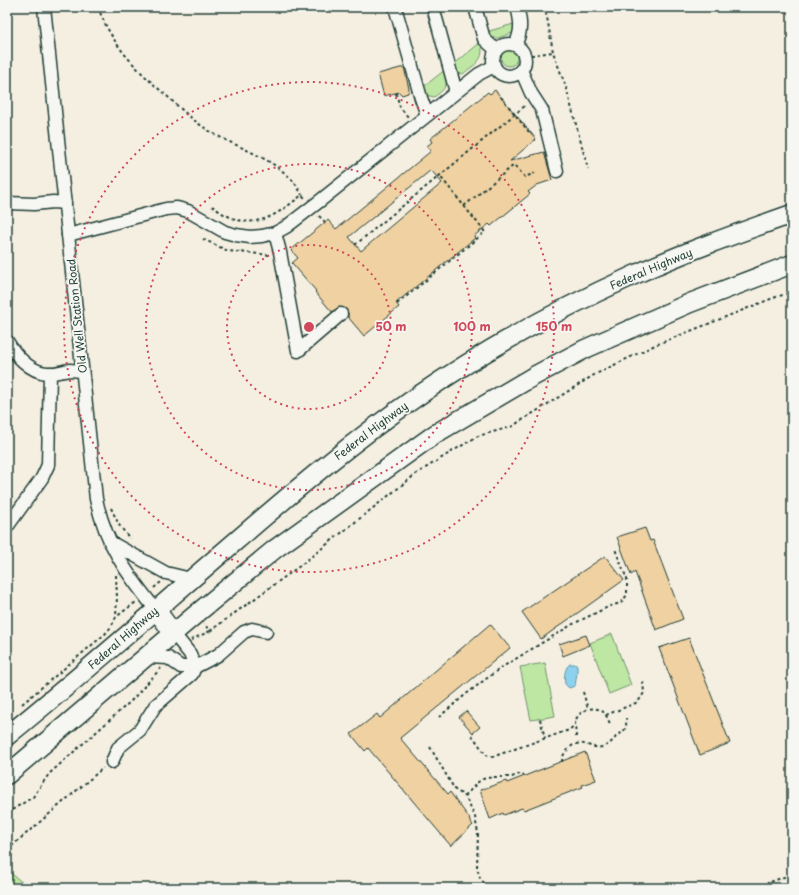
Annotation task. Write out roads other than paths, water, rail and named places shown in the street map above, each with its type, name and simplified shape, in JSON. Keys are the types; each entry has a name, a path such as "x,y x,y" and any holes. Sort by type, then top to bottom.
{"highway":[{"name":"Federal Highway","path":"7,736 336,457 416,397 457,370 543,320 632,276 679,256 792,214"},
{"path":"7,775 147,657 178,639 195,615 275,549 435,434 541,372 585,349 690,303 792,264"},
{"path":"156,610 178,639"}],"street":[{"name":"Old Well Station Road","path":"44,7 96,499 99,514 115,553 127,573 156,610"},
{"path":"395,7 427,115"},
{"path":"433,7 456,92"},
{"path":"475,7 484,39 496,50"},
{"path":"516,45 521,29 517,7"},
{"path":"505,44 516,45 525,56 524,66 512,76 507,76 497,71 493,60 496,50 505,44"},
{"path":"68,235 166,209 177,208 188,211 225,232 236,235 250,237 275,233 286,227 312,207 479,74 494,66"},
{"path":"521,70 531,93 542,110 557,171"},
{"path":"7,203 65,203"},
{"path":"275,233 298,351 341,314"},
{"path":"7,341 13,351 23,361 33,369 42,373 50,374 70,370 82,371"},
{"path":"7,527 42,478 48,465 50,374"},
{"path":"110,542 166,573 191,580"},
{"path":"147,657 168,658 182,667 195,667 218,655 244,632 252,629 266,632"},
{"path":"112,762 118,748 140,730 155,706 164,697 178,688 192,674 195,667 190,654 178,639"}],"water":[{"path":"570,664 575,664 577,666 577,673 575,686 569,688 565,684 565,676 567,668"}]}
